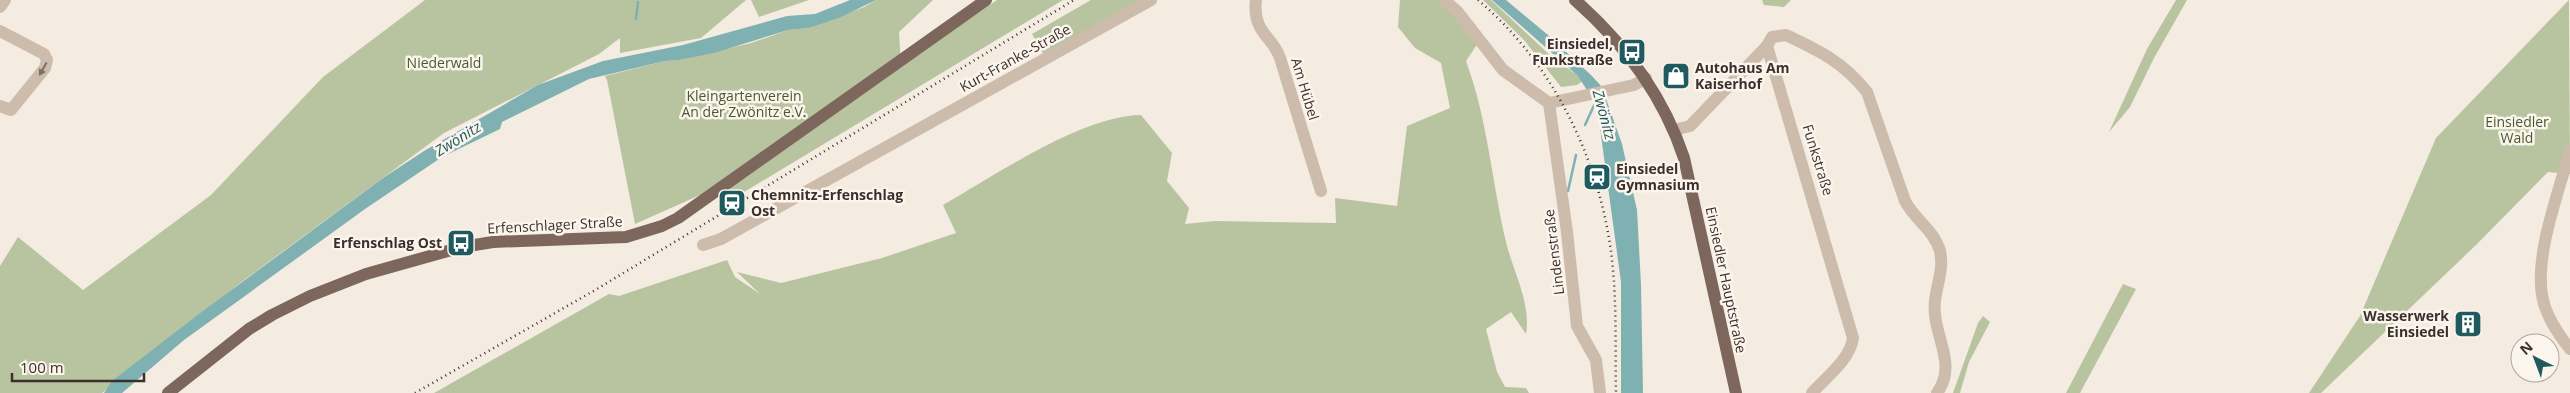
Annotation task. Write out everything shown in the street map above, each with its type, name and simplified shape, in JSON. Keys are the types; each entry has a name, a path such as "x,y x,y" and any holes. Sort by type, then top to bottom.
{"main road":[{"name":"Erfenschlager Straße","path":"168,393 249,329 272,315 310,296 366,274 408,261 493,242 626,237 662,226 678,218 986,0"},
{"name":"Einsiedler Hauptstraße","path":"1575,0 1616,41 1646,78 1674,130 1684,158 1736,393"}],"street":[{"path":"0,7 5,0"},
{"name":"Kurt-Franke-Straße","path":"703,245 721,239 1151,0"},
{"name":"Am Hübel","path":"1256,0 1255,7 1260,29 1280,58 1321,191"},
{"path":"1444,0 1457,11 1503,70 1549,103 1634,85 1646,78"},
{"path":"0,31 44,54 47,60 45,68 11,110 0,106"},
{"path":"1674,130 1690,126 1767,46 1772,37 1786,35 1835,59 1867,92 1905,201 1910,211 1931,232 1939,250 1942,267 1934,301 1936,321 1947,368 1946,378 1937,393"},
{"name":"Funkstraße","path":"1767,46 1854,338 1852,348 1812,393"},
{"name":"Lindenstraße","path":"1549,103 1577,326 1596,360 1600,393"},
{"path":"2570,150 2540,268 2542,296 2552,323 2570,349"}],"green space":[{"name":"Niederwald","path":"425,0 746,0 701,38 620,53 620,38 599,54 444,133 244,280 102,393 0,393 0,266 18,237 83,290 211,195 323,77"},
{"path":"751,0 809,0 759,17"},
{"name":"Kleingartenverein An der Zwönitz e.V.","path":"876,0 933,0 899,32 901,66 997,0 1063,0 719,207 719,196 709,191 635,224 605,76 751,43 788,30 809,28 864,7"},
{"path":"1091,0 1142,0 1044,55 1032,34"},
{"path":"1400,0 1452,0 1478,43 1466,61 1480,106 1502,223 1524,301 1527,323 1526,334 1511,312 1486,329 1497,372 1505,387 1526,388 1529,393 434,393 609,294 619,296 727,260 735,277 760,294 737,272 781,283 882,258 956,233 943,205 1039,149 1092,125 1117,118 1141,115 1172,153 1167,181 1189,208 1185,224 1215,221 1336,223 1335,198 1397,206 1407,126 1450,108 1441,63 1415,48 1398,27"},
{"path":"1483,0 1491,0 1552,57 1584,80 1577,85 1561,87 1524,40"},
{"path":"1762,0 1791,0 1784,7 1764,5"},
{"path":"2176,0 2187,0 2154,58 2130,107 2109,132 2147,49"},
{"name":"Einsiedler Wald","path":"2569,0 2570,174 2548,172 2476,245 2321,393 2309,393 2360,316 2436,138"},
{"path":"2123,284 2136,289 2080,393 2066,393"},
{"path":"1983,316 1990,322 1969,362 1960,393 1953,393 1978,323"}],"water":[{"name":"Zwönitz","path":"850,0 876,0 841,17 809,28 788,30 714,53 665,61 589,79 502,122 500,129 442,157 365,209 184,340 122,393 104,393 112,381 383,178 424,151 538,85 603,61 683,45 787,16 815,14"},
{"name":"Zwönitz","path":"1492,0 1506,0 1548,35 1592,76 1601,86 1605,96 1622,144 1637,210 1641,285 1643,393 1621,393 1621,282 1597,106 1578,76"}],"waterway":[{"path":"636,19 638,2"},
{"name":"Zwönitz","path":"1585,125 1596,101"},
{"path":"1568,191 1576,155"}],"railway":[{"path":"415,393 597,289 1074,0"},
{"path":"1478,0 1505,26 1529,54 1551,85 1569,117 1585,152 1597,187 1606,223 1612,260 1616,393"}],"place":[{"name":"Einsiedel, Funkstraße","path":"1632,52"},
{"name":"Autohaus Am Kaiserhof","path":"1676,76"},
{"name":"Einsiedel Gymnasium","path":"1597,177"},
{"name":"Chemnitz-Erfenschlag Ost","path":"732,203"},
{"name":"Erfenschlag Ost","path":"461,243"},
{"name":"Wasserwerk Einsiedel","path":"2468,324"}]}
